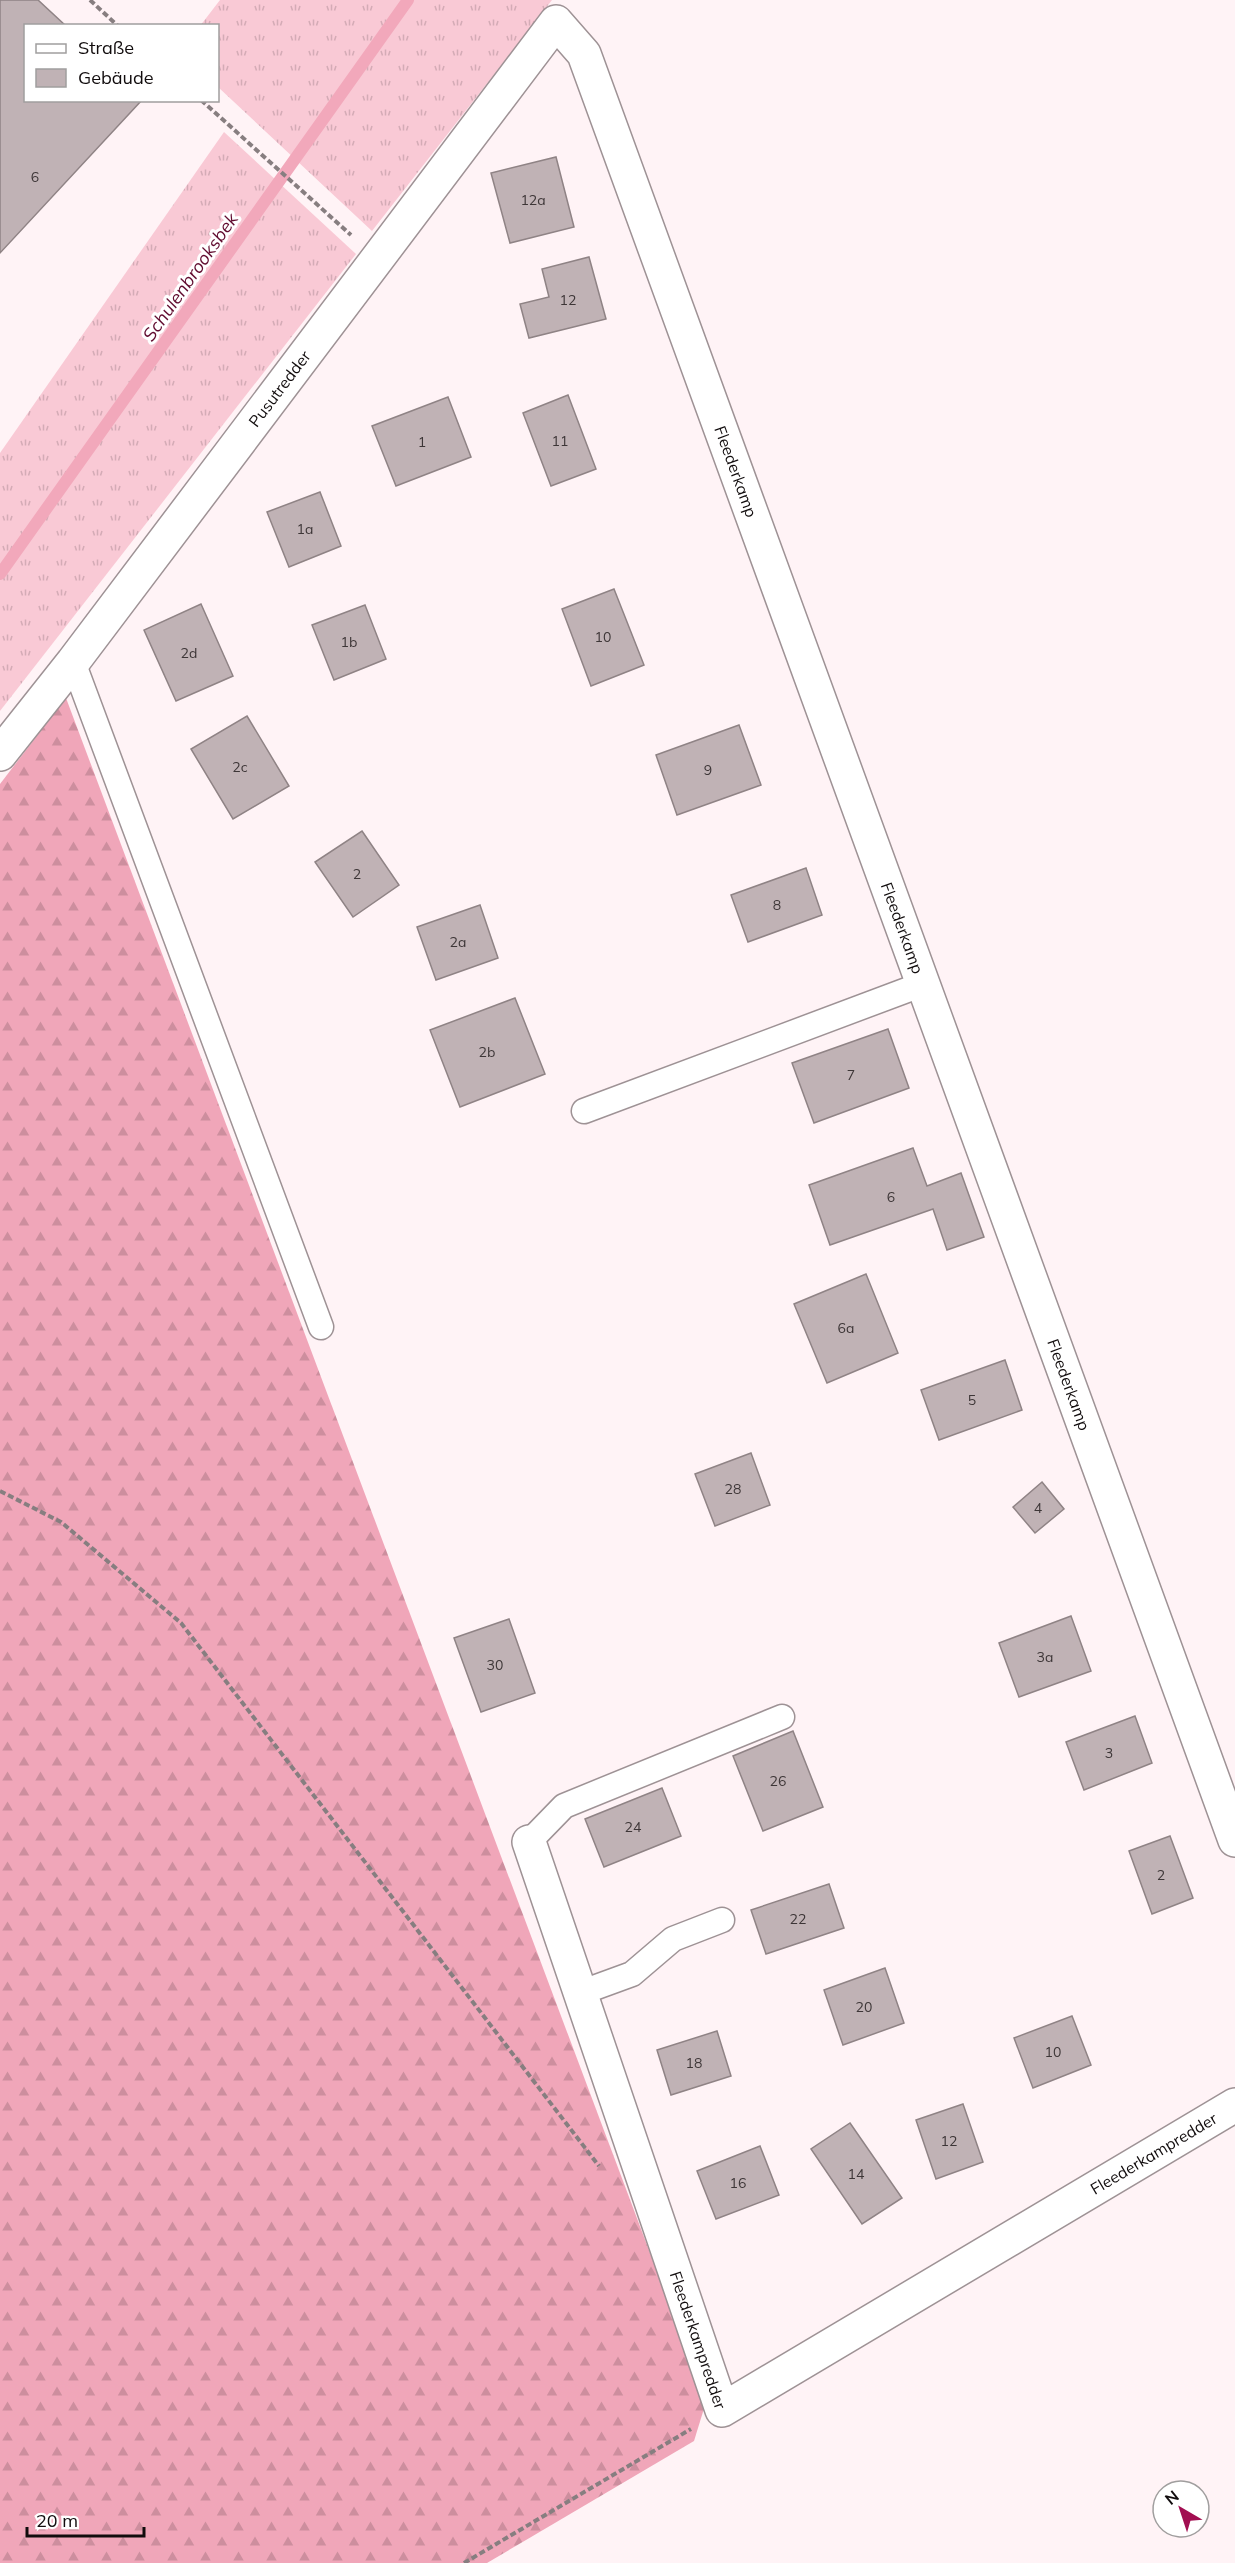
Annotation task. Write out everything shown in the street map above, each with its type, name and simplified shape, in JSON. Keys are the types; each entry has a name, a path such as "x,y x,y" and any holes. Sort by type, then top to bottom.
{"street":[{"name":"Pusutredder","path":"0,754 73,662 556,22"},
{"name":"Fleederkamp","path":"556,22 584,54 1235,1840"},
{"name":"Fleederkampredder","path":"529,1842 722,2410 1235,2105"}],"lane":[{"path":"73,662 321,1327"},
{"path":"584,1111 923,984"},
{"path":"529,1842 564,1806 782,1718"},
{"path":"580,1993 627,1977 673,1939 722,1920"}],"path":[{"path":"90,0 116,24"},
{"path":"203,102 322,209"},
{"path":"0,1491 61,1522 181,1623 600,2168"},
{"path":"464,2563 722,2410"}],"green space":[{"path":"220,0 552,0 372,231 219,88 219,24 202,24"},
{"path":"224,132 356,254 0,711 0,453"},
{"path":"66,698 706,2402 694,2441 487,2563 0,2563 0,784"}],"building":[{"path":"0,0 38,0 64,24 24,24 24,102 140,102 0,253"},
{"path":"556,157 574,227 510,243 491,173"},
{"path":"589,257 606,319 529,338 520,304 549,297 542,269"},
{"path":"568,395 596,469 551,486 523,413"},
{"path":"448,397 471,457 396,486 372,426"},
{"path":"320,492 341,546 289,567 267,512"},
{"path":"614,589 644,665 591,686 562,609"},
{"path":"201,604 233,676 176,701 144,630"},
{"path":"365,605 386,659 334,680 312,625"},
{"path":"247,716 289,786 233,819 191,749"},
{"path":"739,725 761,785 677,815 656,755"},
{"path":"362,831 399,885 353,917 315,862"},
{"path":"806,868 822,915 748,942 731,895"},
{"path":"480,905 498,958 436,980 417,927"},
{"path":"515,998 545,1074 460,1107 430,1030"},
{"path":"888,1029 909,1088 814,1123 792,1063"},
{"path":"913,1148 927,1186 961,1173 984,1237 947,1250 933,1209 830,1245 809,1185"},
{"path":"866,1274 898,1353 827,1383 794,1304"},
{"path":"1005,1360 1022,1410 939,1440 921,1390"},
{"path":"751,1453 770,1505 715,1526 695,1474"},
{"path":"1042,1482 1064,1509 1035,1533 1013,1507"},
{"path":"1071,1616 1091,1671 1019,1697 999,1643"},
{"path":"509,1619 535,1693 481,1712 454,1638"},
{"path":"1135,1716 1152,1763 1084,1790 1066,1742"},
{"path":"793,1731 823,1807 763,1831 733,1756"},
{"path":"662,1788 681,1836 604,1867 585,1819"},
{"path":"1170,1836 1193,1898 1152,1914 1129,1851"},
{"path":"829,1884 844,1928 766,1954 751,1910"},
{"path":"885,1968 904,2023 843,2045 824,1990"},
{"path":"1072,2016 1091,2065 1033,2088 1014,2038"},
{"path":"717,2031 731,2076 671,2095 657,2050"},
{"path":"963,2104 983,2162 936,2179 916,2120"},
{"path":"850,2123 902,2198 862,2224 811,2149"},
{"path":"760,2146 779,2195 716,2219 697,2171"}],"waterway":[{"name":"Schulenbrooksbek","path":"0,574 408,0"}]}
